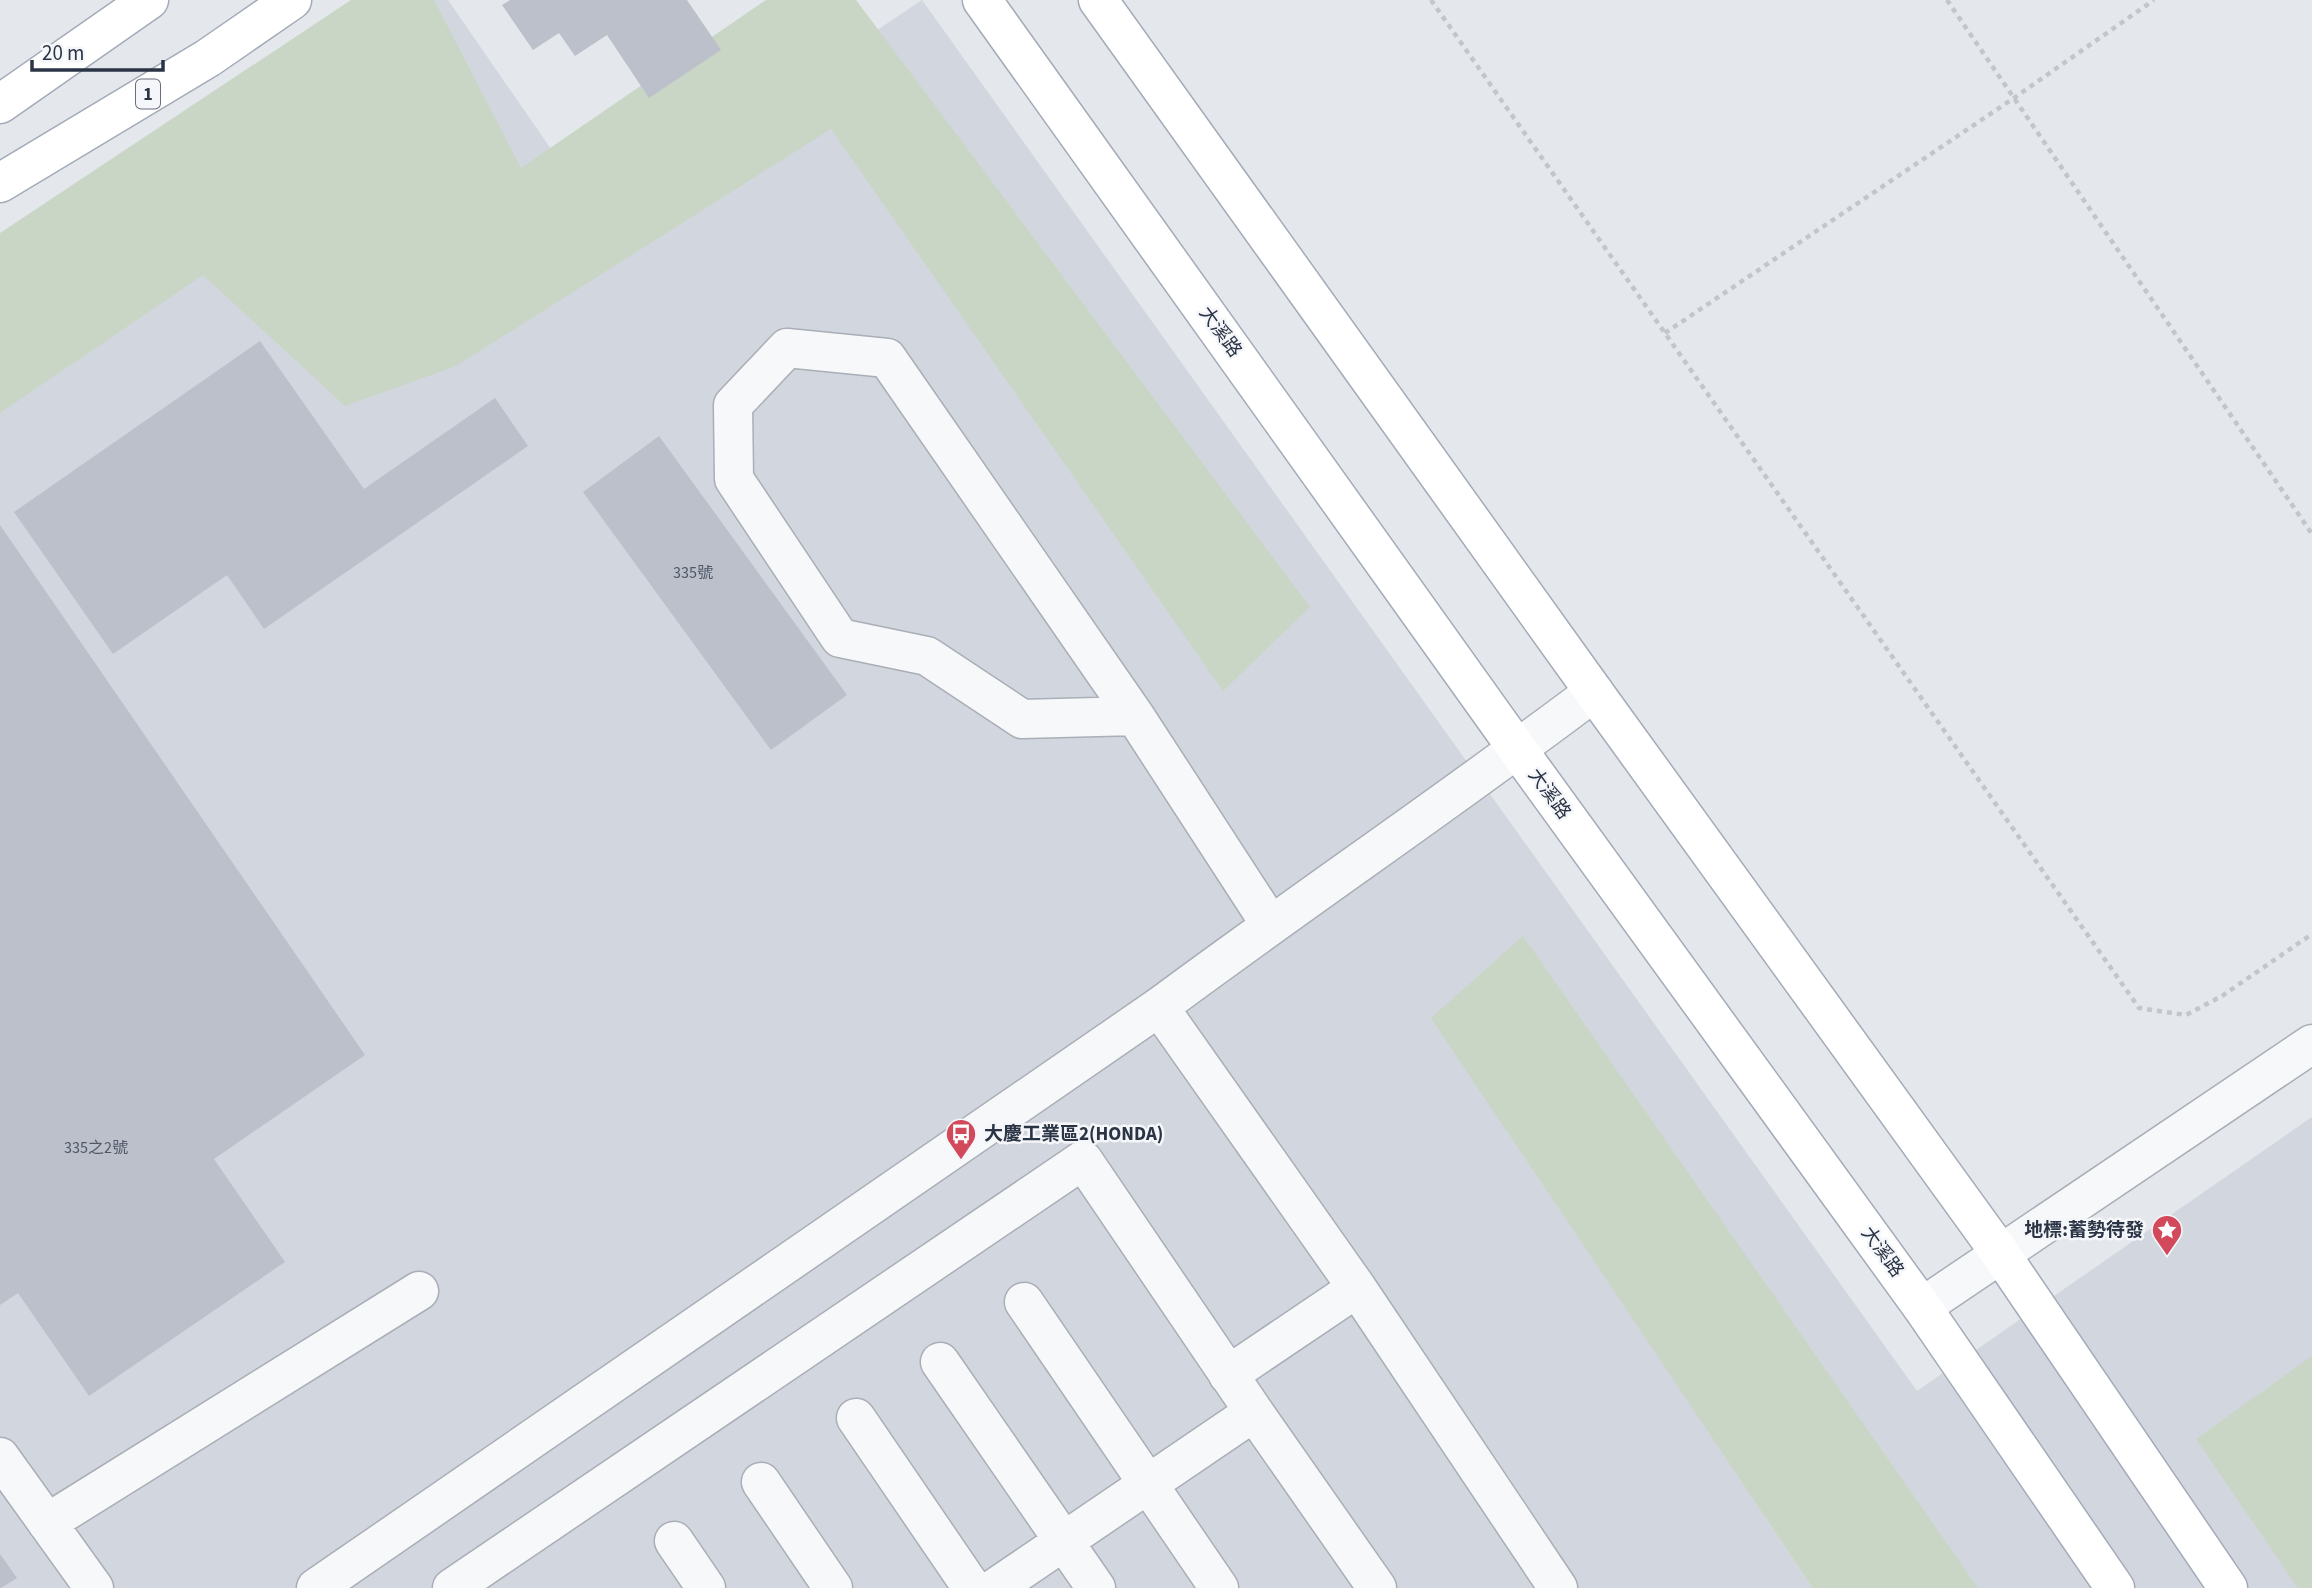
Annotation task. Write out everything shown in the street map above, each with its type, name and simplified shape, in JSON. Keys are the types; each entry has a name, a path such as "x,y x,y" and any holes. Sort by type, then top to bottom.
{"main road":[{"path":"0,104 149,0"},
{"name":"1","path":"0,183 208,58 292,0"},
{"name":"大溪路","path":"982,0 1518,750 1922,1307 2115,1588"},
{"path":"1098,0 2000,1253 2228,1588"}],"street":[{"path":"1135,716 1021,719 926,656 840,638 734,479 733,405 787,348 887,358 1135,716 1270,925"},
{"path":"316,1588 1158,1007 1518,750 1594,692"},
{"path":"1158,1007 1357,1288 1558,1588"},
{"path":"1922,1307 2312,1044"},
{"path":"452,1588 1083,1160 1228,1375 1377,1588"},
{"path":"1228,1375 1357,1288"},
{"path":"47,1523 419,1292"},
{"path":"1024,1302 1219,1588"},
{"path":"940,1362 1096,1588"},
{"path":"995,1588 1254,1412"},
{"path":"856,1418 972,1588"},
{"path":"0,1457 94,1588"},
{"path":"761,1482 833,1588"},
{"path":"674,1541 706,1588"}],"path":[{"path":"1431,0 2139,1008 2186,1015 2222,996 2312,934"},
{"path":"1947,0 2312,534"},
{"path":"1665,333 2014,98 2154,0"}],"shaded area":[{"path":"432,0 448,0 598,217 922,0 1917,1391 2312,1117 2312,1588 0,1588 0,285"}],"green space":[{"path":"351,0 434,0 521,168 766,0 856,0 1310,607 1223,691 831,129 456,366 345,406 203,275 0,413 0,233"},
{"path":"1523,936 1978,1588 1813,1588 1431,1018"},
{"path":"2312,1356 2312,1588 2298,1588 2196,1439"}],"building":[{"path":"510,0 687,0 721,50 649,98 607,35 575,56 559,33 533,50 502,5"},
{"path":"260,341 364,489 495,398 528,446 264,629 227,575 113,654 14,512"},
{"path":"659,436 847,695 771,750 583,492"},
{"path":"0,525 365,1055 214,1159 285,1262 89,1396 18,1293 0,1305"},
{"path":"0,1554 17,1578 1,1588 0,1588"}],"place":[{"name":"大慶工業區2(HONDA)","path":"961,1161"},
{"name":"地標:蓄勢待發","path":"2167,1257"}]}
